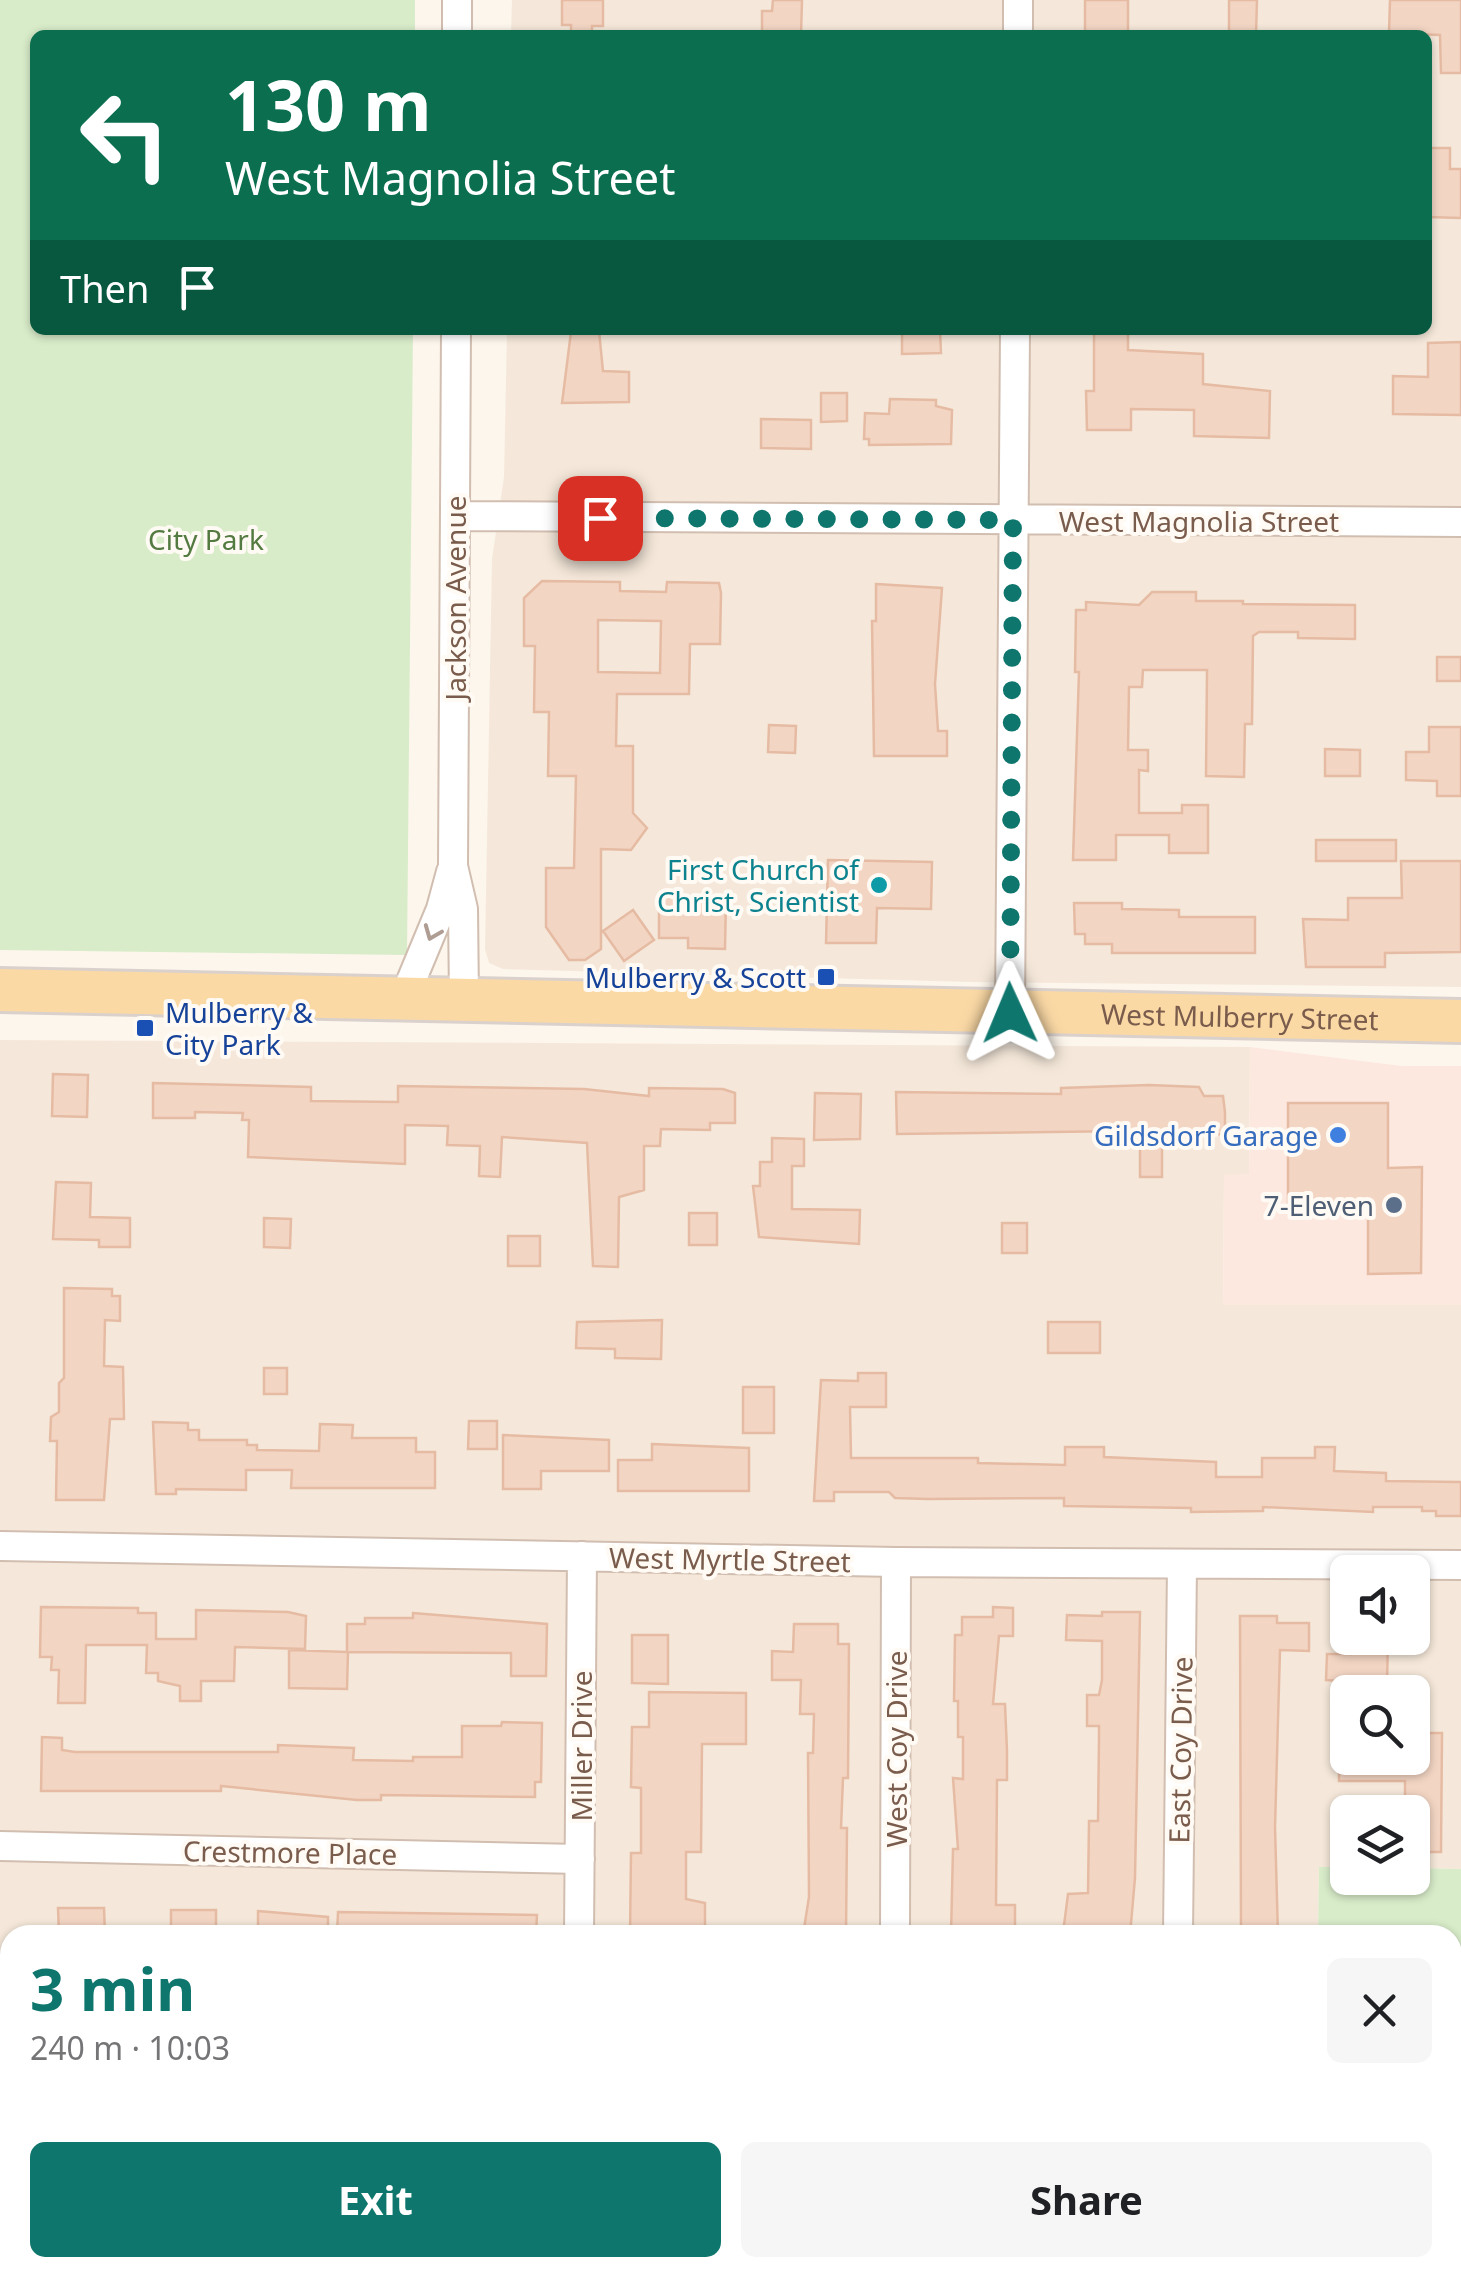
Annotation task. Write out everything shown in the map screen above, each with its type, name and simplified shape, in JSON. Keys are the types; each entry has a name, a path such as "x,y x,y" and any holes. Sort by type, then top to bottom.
{"main road":[{"name":"West Mulberry Street","path":"0,990 1461,1020"}],"street":[{"path":"457,0 457,30"},
{"path":"1018,0 1018,30"},
{"name":"Jackson Avenue","path":"456,335 453,866 463,909 464,999"},
{"path":"1010,1013 1015,335"},
{"name":"West Magnolia Street","path":"456,516 1461,522"},
{"name":"Jackson Avenue","path":"404,998 441,909 453,866"},
{"name":"West Myrtle Street","path":"0,1546 896,1562 1461,1565"},
{"name":"Miller Drive","path":"579,1925 582,1556"},
{"name":"West Coy Drive","path":"895,1925 896,1562"},
{"name":"East Coy Drive","path":"1178,1925 1182,1564"},
{"name":"Crestmore Place","path":"0,1846 580,1859"}],"shaded area":[{"path":"512,0 1461,0 1461,987 969,982 503,969 489,963 485,949 492,559 504,477 507,335 1432,335 1432,30 511,30"},
{"path":"0,1040 1250,1047 1249,1175 1224,1176 1223,1305 1461,1305 1461,1869 1430,1868 1430,1795 1330,1795 1330,1867 1319,1867 1318,1925 0,1925"},
{"path":"1250,1047 1402,1066 1461,1066 1461,1305 1223,1305 1224,1175 1249,1174"}],"green space":[{"name":"City Park","path":"0,0 415,0 415,30 30,30 30,335 413,335 407,955 0,950"},
{"path":"1319,1867 1330,1867 1330,1895 1430,1895 1430,1868 1461,1869 1461,1925 1318,1925"}],"building":[{"path":"562,0 603,0 603,26 571,30 571,25 562,25"},
{"path":"773,0 802,0 801,30 762,30 762,11 772,11"},
{"path":"1085,0 1128,0 1128,30 1085,30"},
{"path":"1229,0 1257,0 1256,30 1229,30"},
{"path":"1390,0 1461,0 1461,73 1441,73 1440,35 1432,35 1432,30 1389,30"},
{"path":"1432,148 1450,148 1450,169 1461,169 1461,218 1432,217"},
{"path":"571,335 599,335 603,371 629,372 629,402 562,403"},
{"path":"902,335 940,335 941,353 902,354"},
{"path":"1094,335 1128,335 1128,350 1203,354 1203,384 1270,391 1269,438 1194,436 1194,410 1131,409 1131,430 1087,430 1086,391 1094,391"},
{"path":"1461,342 1461,415 1393,414 1393,376 1428,377 1428,343"},
{"path":"821,393 847,393 847,421 821,422"},
{"path":"890,399 936,400 936,406 952,410 951,444 869,445 869,439 864,439 865,413 889,414"},
{"path":"761,419 811,420 811,449 761,448"},
{"path":"542,581 620,582 620,591 666,592 667,582 719,583 721,593 720,644 690,644 689,694 617,694 616,746 633,746 633,813 647,828 631,850 601,849 601,949 585,960 569,960 546,927 546,868 574,868 576,776 548,776 549,712 534,712 535,646 524,646 524,598","holes":["598,620 661,621 660,673 598,672"]},
{"path":"876,584 942,588 935,684 938,731 947,731 947,756 874,756 872,621 876,621"},
{"path":"1152,592 1196,592 1196,601 1355,605 1355,639 1298,638 1298,632 1259,632 1253,636 1252,724 1245,724 1244,777 1206,776 1207,670 1143,670 1142,687 1129,687 1128,750 1148,750 1148,771 1139,770 1139,813 1182,813 1182,805 1208,805 1208,853 1169,853 1169,835 1116,835 1116,860 1073,860 1079,672 1075,672 1076,610 1086,610 1086,602 1139,605"},
{"path":"1437,657 1461,657 1461,681 1437,681"},
{"path":"769,725 796,726 795,753 768,752"},
{"path":"1429,727 1461,727 1461,796 1437,796 1437,781 1406,780 1406,752 1429,752"},
{"path":"1325,749 1360,750 1360,776 1325,776"},
{"path":"1316,840 1396,840 1396,861 1316,861"},
{"name":"First Church of Christ, Scientist","path":"828,860 932,862 931,909 877,908 876,943 826,943"},
{"path":"1401,861 1461,861 1461,952 1385,953 1385,967 1306,967 1303,919 1348,920 1348,898 1402,898"},
{"path":"659,897 726,899 725,949 688,948 688,938 659,938"},
{"path":"1074,903 1122,903 1122,909 1179,910 1179,917 1255,917 1255,953 1112,953 1112,944 1085,944 1085,934 1075,934"},
{"path":"633,910 654,940 624,961 603,931"},
{"path":"53,1074 88,1075 87,1117 52,1116"},
{"path":"153,1083 311,1087 311,1101 398,1102 398,1086 584,1089 649,1096 649,1088 723,1089 735,1093 735,1123 710,1123 710,1130 661,1129 660,1146 644,1146 644,1190 619,1197 618,1267 593,1266 587,1143 502,1137 500,1177 479,1176 480,1146 447,1145 448,1126 405,1125 405,1164 248,1157 249,1120 242,1120 243,1113 195,1112 195,1118 153,1118"},
{"path":"1199,1087 1204,1096 1223,1096 1225,1134 1162,1136 1162,1177 1140,1177 1140,1135 1123,1135 1124,1131 897,1134 896,1092 1061,1094 1061,1088"},
{"path":"815,1093 861,1094 860,1139 814,1140"},
{"path":"1288,1103 1388,1103 1388,1168 1422,1167 1421,1273 1368,1274 1368,1213 1288,1213"},
{"path":"772,1138 804,1139 804,1166 792,1166 792,1209 860,1210 859,1244 759,1237 753,1186 760,1186 760,1162 772,1162"},
{"path":"56,1182 91,1183 90,1217 130,1218 130,1247 99,1247 99,1240 53,1239"},
{"path":"689,1213 717,1213 717,1245 689,1245"},
{"path":"264,1218 291,1219 290,1248 264,1247"},
{"path":"1002,1223 1027,1223 1027,1253 1002,1253"},
{"path":"508,1236 540,1236 540,1266 508,1266"},
{"path":"64,1288 112,1289 112,1296 120,1296 120,1321 105,1320 104,1366 123,1367 124,1419 110,1419 104,1500 56,1500 57,1441 50,1441 51,1417 59,1412 59,1383 64,1378"},
{"path":"662,1320 661,1359 615,1358 615,1349 576,1348 577,1322"},
{"path":"1048,1322 1100,1322 1100,1353 1048,1353"},
{"path":"264,1368 287,1368 287,1394 264,1394"},
{"path":"858,1373 886,1373 886,1407 850,1407 851,1458 978,1458 978,1463 1065,1465 1065,1447 1104,1447 1104,1457 1216,1462 1216,1477 1262,1477 1262,1458 1315,1458 1315,1447 1335,1447 1334,1471 1386,1473 1386,1481 1461,1482 1461,1516 1436,1516 1436,1511 1422,1511 1422,1507 1373,1507 1373,1512 1263,1507 1263,1511 1191,1512 1191,1508 1064,1506 1064,1498 895,1498 889,1492 834,1492 834,1501 814,1501 821,1380 858,1381"},
{"path":"743,1387 774,1387 774,1433 743,1433"},
{"path":"469,1421 497,1421 497,1449 468,1449"},
{"path":"153,1422 188,1423 188,1430 199,1430 199,1440 247,1440 247,1445 257,1445 257,1450 319,1451 320,1424 353,1425 352,1438 416,1438 416,1452 435,1452 435,1488 291,1488 292,1470 246,1470 246,1490 176,1489 176,1494 156,1494"},
{"path":"503,1435 609,1440 609,1471 541,1471 541,1489 503,1489"},
{"path":"652,1444 749,1448 749,1491 618,1491 618,1460 652,1460"},
{"path":"41,1607 138,1608 138,1613 156,1613 156,1639 196,1639 196,1610 288,1612 306,1616 305,1649 235,1647 234,1681 201,1681 201,1701 180,1701 180,1686 158,1681 158,1673 146,1673 147,1645 86,1645 85,1703 58,1703 59,1670 51,1670 52,1657 40,1657"},
{"path":"993,1607 1013,1608 1013,1636 999,1636 993,1704 1005,1704 1007,1751 1007,1780 997,1780 996,1905 1015,1905 1015,1925 951,1925 953,1849 958,1849 953,1778 963,1779 963,1737 958,1737 958,1701 954,1701 955,1635 962,1635 962,1617 993,1617"},
{"path":"1102,1612 1140,1612 1131,1925 1064,1925 1068,1894 1088,1893 1089,1821 1098,1821 1099,1726 1087,1726 1087,1695 1099,1695 1102,1680 1102,1641 1066,1640 1067,1615 1102,1616"},
{"path":"413,1613 547,1624 546,1676 511,1676 511,1653 348,1652 347,1689 289,1688 289,1650 347,1652 347,1624 365,1624 365,1618 413,1618"},
{"path":"1240,1616 1277,1616 1277,1623 1309,1623 1309,1651 1280,1650 1275,1827 1278,1925 1241,1925"},
{"path":"794,1624 838,1624 838,1644 849,1644 848,1778 843,1778 841,1828 847,1828 846,1925 805,1925 809,1897 808,1753 813,1753 814,1714 800,1714 801,1680 772,1680 772,1651 793,1652"},
{"path":"632,1635 668,1635 668,1684 632,1683"},
{"path":"1327,1654 1388,1655 1387,1675 1330,1675 1330,1680 1326,1680"},
{"path":"649,1692 746,1693 746,1744 702,1744 701,1852 686,1852 686,1899 705,1903 705,1925 630,1925 631,1853 641,1853 641,1788 631,1787 632,1727 649,1727"},
{"path":"502,1722 542,1723 541,1782 535,1782 535,1797 381,1795 381,1800 357,1800 221,1786 221,1791 41,1791 42,1737 62,1738 62,1750 75,1752 278,1752 278,1745 354,1748 353,1760 413,1761 413,1757 462,1757 462,1726 501,1726"},
{"path":"1430,1733 1442,1733 1441,1852 1430,1852 1430,1795 1405,1795 1405,1781 1339,1781 1339,1775 1430,1775"},
{"path":"58,1908 104,1908 105,1925 59,1925"},
{"path":"171,1910 216,1910 216,1925 171,1925"},
{"path":"258,1911 328,1917 328,1925 258,1925"},
{"path":"338,1912 537,1915 536,1925 337,1925"}],"place":[{"name":"First Church of Christ, Scientist","path":"879,885"},
{"name":"Mulberry & Scott","path":"826,977"},
{"name":"Mulberry & City Park","path":"145,1028"},
{"name":"Gildsdorf Garage","path":"1338,1135"},
{"name":"7-Eleven","path":"1394,1205"}],"route":[{"path":"600,518 1013,520 1010,1013"}]}
